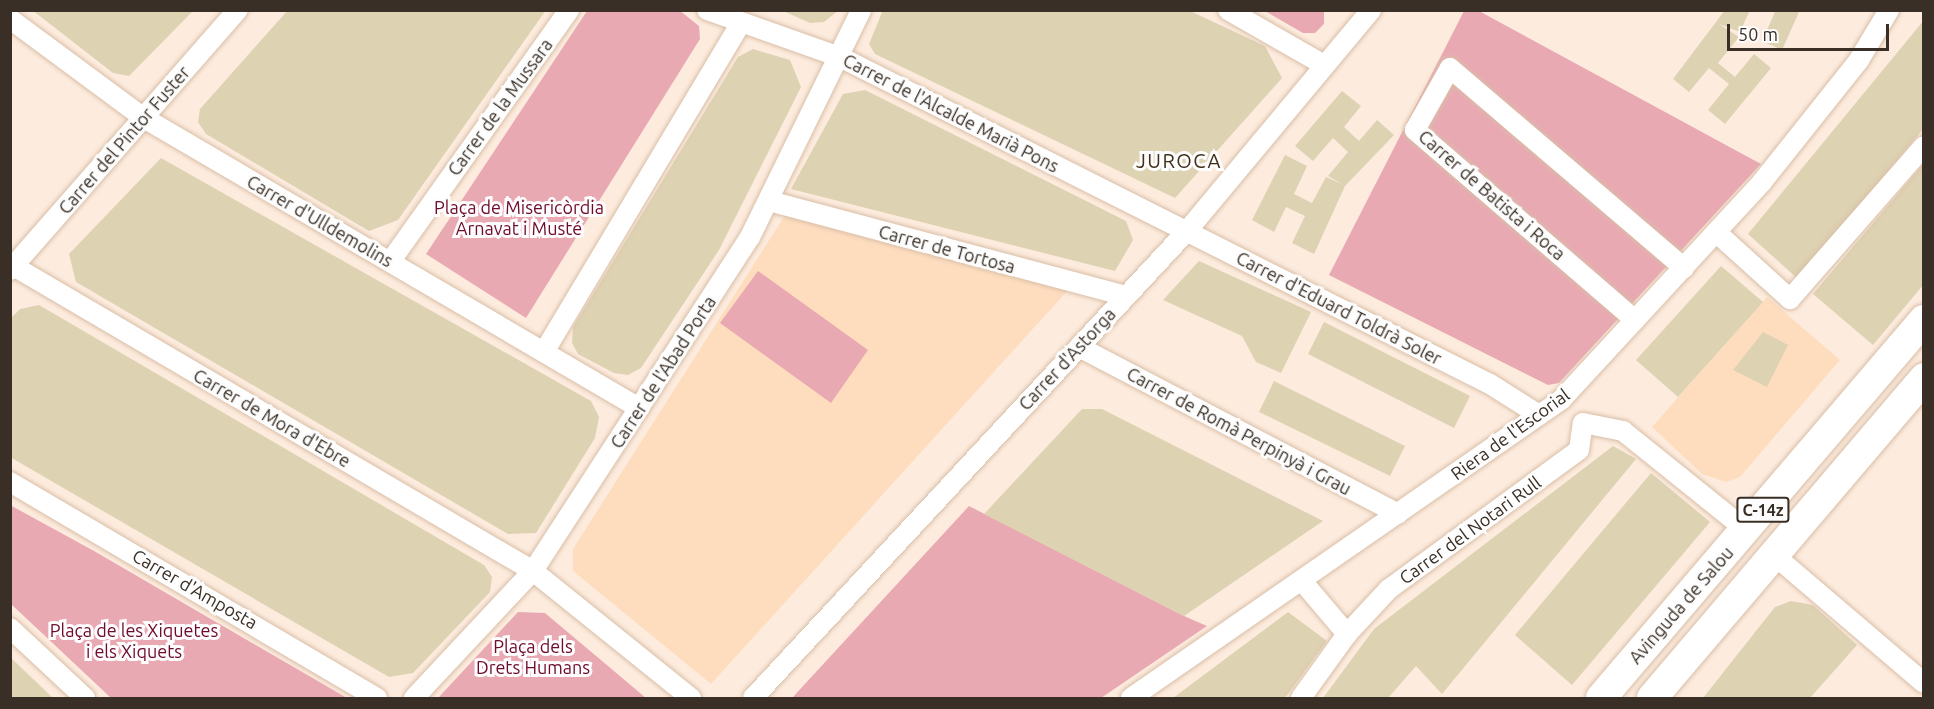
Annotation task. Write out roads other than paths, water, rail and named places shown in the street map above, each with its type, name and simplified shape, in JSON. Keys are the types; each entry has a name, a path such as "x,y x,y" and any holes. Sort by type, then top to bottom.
{"main road":[{"name":"Avinguda de Salou","path":"1601,699 1923,320"},
{"name":"C-14z","path":"1652,699 1778,559 1923,378"}],"street":[{"name":"Carrer del Pintor Fuster","path":"12,267 238,10"},
{"name":"Carrer de la Mussara","path":"390,262 569,10"},
{"name":"Carrer de l'Alcalde Marià Pons","path":"707,10 739,26 840,57 1187,231"},
{"name":"Carrer de l'Abad Porta","path":"414,699 533,571 639,408 769,201 861,10"},
{"path":"1228,10 1324,65"},
{"name":"Carrer d'Astorga","path":"753,699 1187,231 1371,10"},
{"name":"Riera de l'Escorial","path":"1131,699 1561,400 1684,268 1809,124 1889,10"},
{"name":"Carrer d'Ulldemolins","path":"10,19 144,118 639,408"},
{"path":"544,352 739,26"},
{"name":"Carrer de Batista i Roca","path":"1635,320 1415,129 1450,68 1684,268"},
{"path":"1716,232 1790,299 1923,146"},
{"name":"Carrer de Tortosa","path":"769,201 1126,296"},
{"name":"Carrer d'Eduard Toldrà Soler","path":"1187,231 1490,384 1539,415"},
{"name":"Carrer de Mora d'Ebre","path":"12,267 533,571 691,699"},
{"name":"Carrer de Romà Perpinyà i Grau","path":"1079,347 1398,514"},
{"path":"1490,384 1510,418 1505,440"},
{"path":"1561,400 1583,423 1623,431 1746,530"},
{"name":"Carrer del Notari Rull","path":"1301,699 1347,634 1389,589 1579,450 1583,423"},
{"name":"Carrer d'Amposta","path":"10,482 377,699"},
{"path":"1671,699 1778,559 1923,683"},
{"path":"1302,581 1347,634"},
{"path":"10,628 85,699"}],"district":[{"name":"JUROCA","path":"1179,160"}],"park label":[{"name":"Plaça de Misericòrdia Arnavat i Musté","path":"519,218"},
{"name":"Plaça de les Xiquetes i els Xiquets","path":"134,641"},
{"name":"Plaça dels Drets Humans","path":"533,657"}]}
